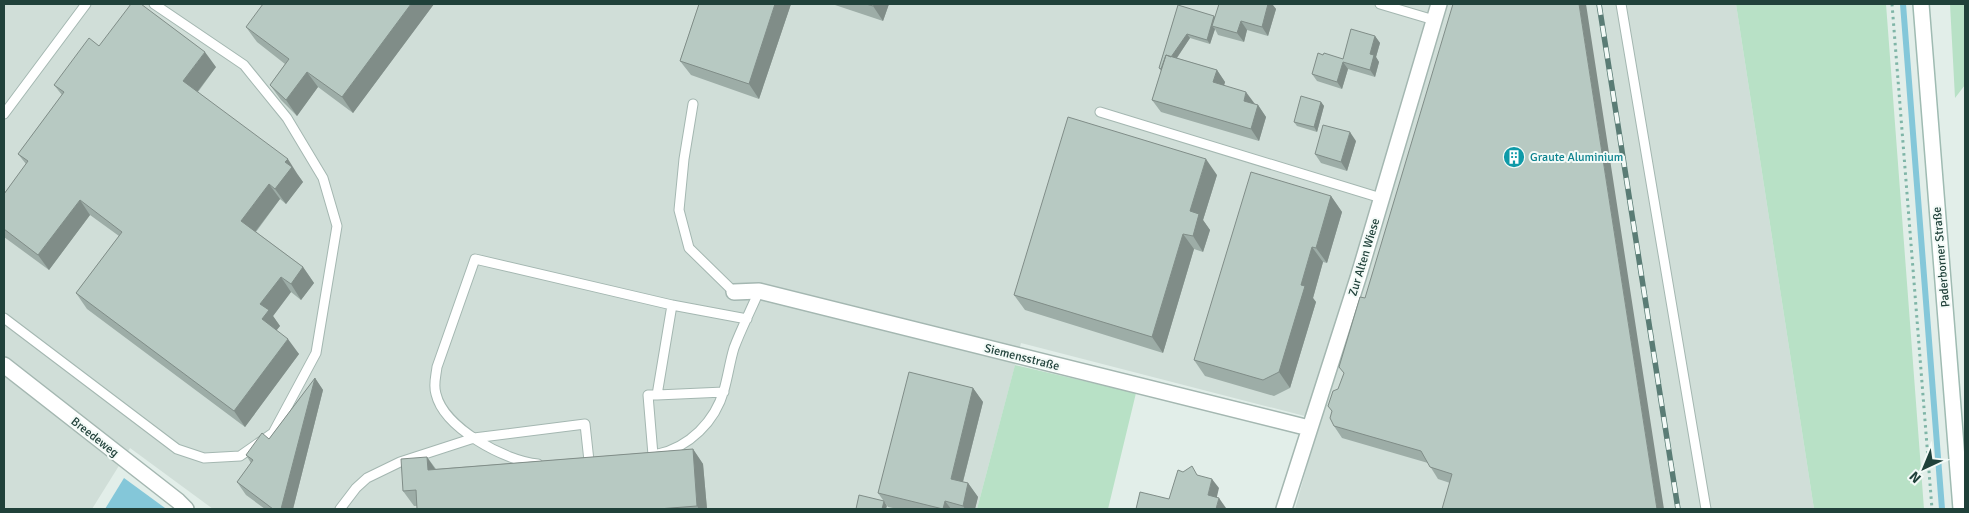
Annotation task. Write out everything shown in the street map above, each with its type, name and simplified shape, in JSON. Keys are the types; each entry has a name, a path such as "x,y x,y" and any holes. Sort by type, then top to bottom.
{"street":[{"name":"Zur Alten Wiese","path":"1284,509 1358,278 1439,4"},
{"name":"Paderborner Straße","path":"1921,4 1961,509"},
{"name":"Siemensstraße","path":"734,292 759,291 1309,428"},
{"name":"Breedeweg","path":"4,365 186,509"}],"lane":[{"path":"4,114 86,4"},
{"path":"4,318 177,449 204,458 240,456 273,433 316,353 337,226 323,178 287,118 244,65 154,4"},
{"path":"1380,4 1434,20"},
{"path":"1621,4 1706,509"},
{"path":"693,104 684,159 679,210 688,248 734,292"},
{"path":"1100,112 1381,198"},
{"path":"545,464 509,457 474,438 454,422 443,409 436,393 434,385 438,367 475,258 672,305 747,319"},
{"path":"643,456 670,451 689,441 711,416 724,392 734,349 759,291"},
{"path":"657,394 672,305"},
{"path":"653,455 648,394 724,392"},
{"path":"340,509 356,488 376,472 400,462 474,438 585,424 588,461"}],"path":[{"path":"1892,4 1932,509"}],"shaded area":[{"path":"4,4 1736,4 1814,509 1295,509 1320,420 1021,343 977,509 213,509 130,448 92,509 4,509"}],"green space":[{"path":"1736,4 1886,4 1924,509 1814,509"},
{"path":"1950,4 1965,4 1965,85 1955,98"},
{"path":"1015,365 1136,393 1108,509 977,509"}],"water":[{"path":"124,478 165,508 166,509 105,509"}],"building":[{"path":"131,4 141,4 205,52 183,81 288,159 285,162 292,167 275,189 269,184 241,221 303,267 291,284 281,277 260,304 269,310 262,319 288,339 234,411 76,293 122,232 80,200 38,255 4,229 4,194 28,161 18,154 64,92 54,85 89,38 99,46"},
{"path":"263,4 411,4 342,97 307,72 286,100 270,85 289,59 246,27"},
{"path":"699,4 775,4 749,84 680,61"},
{"path":"1219,4 1268,4 1262,27 1241,21 1237,33 1212,26"},
{"name":"Graute Aluminium","path":"1453,4 1579,4 1657,509 1442,509 1452,474 1430,467 1421,451 1334,426 1330,418 1332,411 1328,406 1333,391 1338,389 1344,373 1339,367 1360,297 1365,298"},
{"path":"1178,5 1214,16 1207,40 1187,34 1171,57 1166,55 1161,69 1159,68"},
{"path":"1351,29 1375,36 1370,54 1374,55 1370,70 1343,62 1337,82 1312,74 1318,53 1343,59"},
{"path":"1166,55 1217,70 1213,82 1246,92 1244,101 1258,105 1251,129 1152,100"},
{"path":"1301,96 1321,102 1314,127 1294,122"},
{"path":"1068,117 1206,159 1190,211 1199,214 1193,236 1183,234 1152,337 1014,295"},
{"path":"1323,125 1350,132 1341,162 1315,154"},
{"path":"1251,172 1331,196 1316,248 1312,247 1301,285 1305,286 1279,372 1263,380 1194,360"},
{"path":"909,372 973,388 951,479 968,483 963,506 945,501 943,509 878,493"},
{"path":"315,378 281,509 273,509 237,482 253,460 246,455 262,433 269,439"},
{"path":"693,449 697,506 658,509 417,509 416,490 403,491 401,459 427,457 428,470"},
{"path":"1192,466 1197,475 1212,479 1208,495 1219,498 1216,509 1136,509 1140,492 1169,499 1178,470 1183,472"},
{"path":"859,495 884,501 882,509 856,509"}],"waterway":[{"path":"1903,4 1942,509"}],"railway":[{"path":"1599,4 1678,509"}],"place":[{"name":"Graute Aluminium","path":"1514,157"}]}
